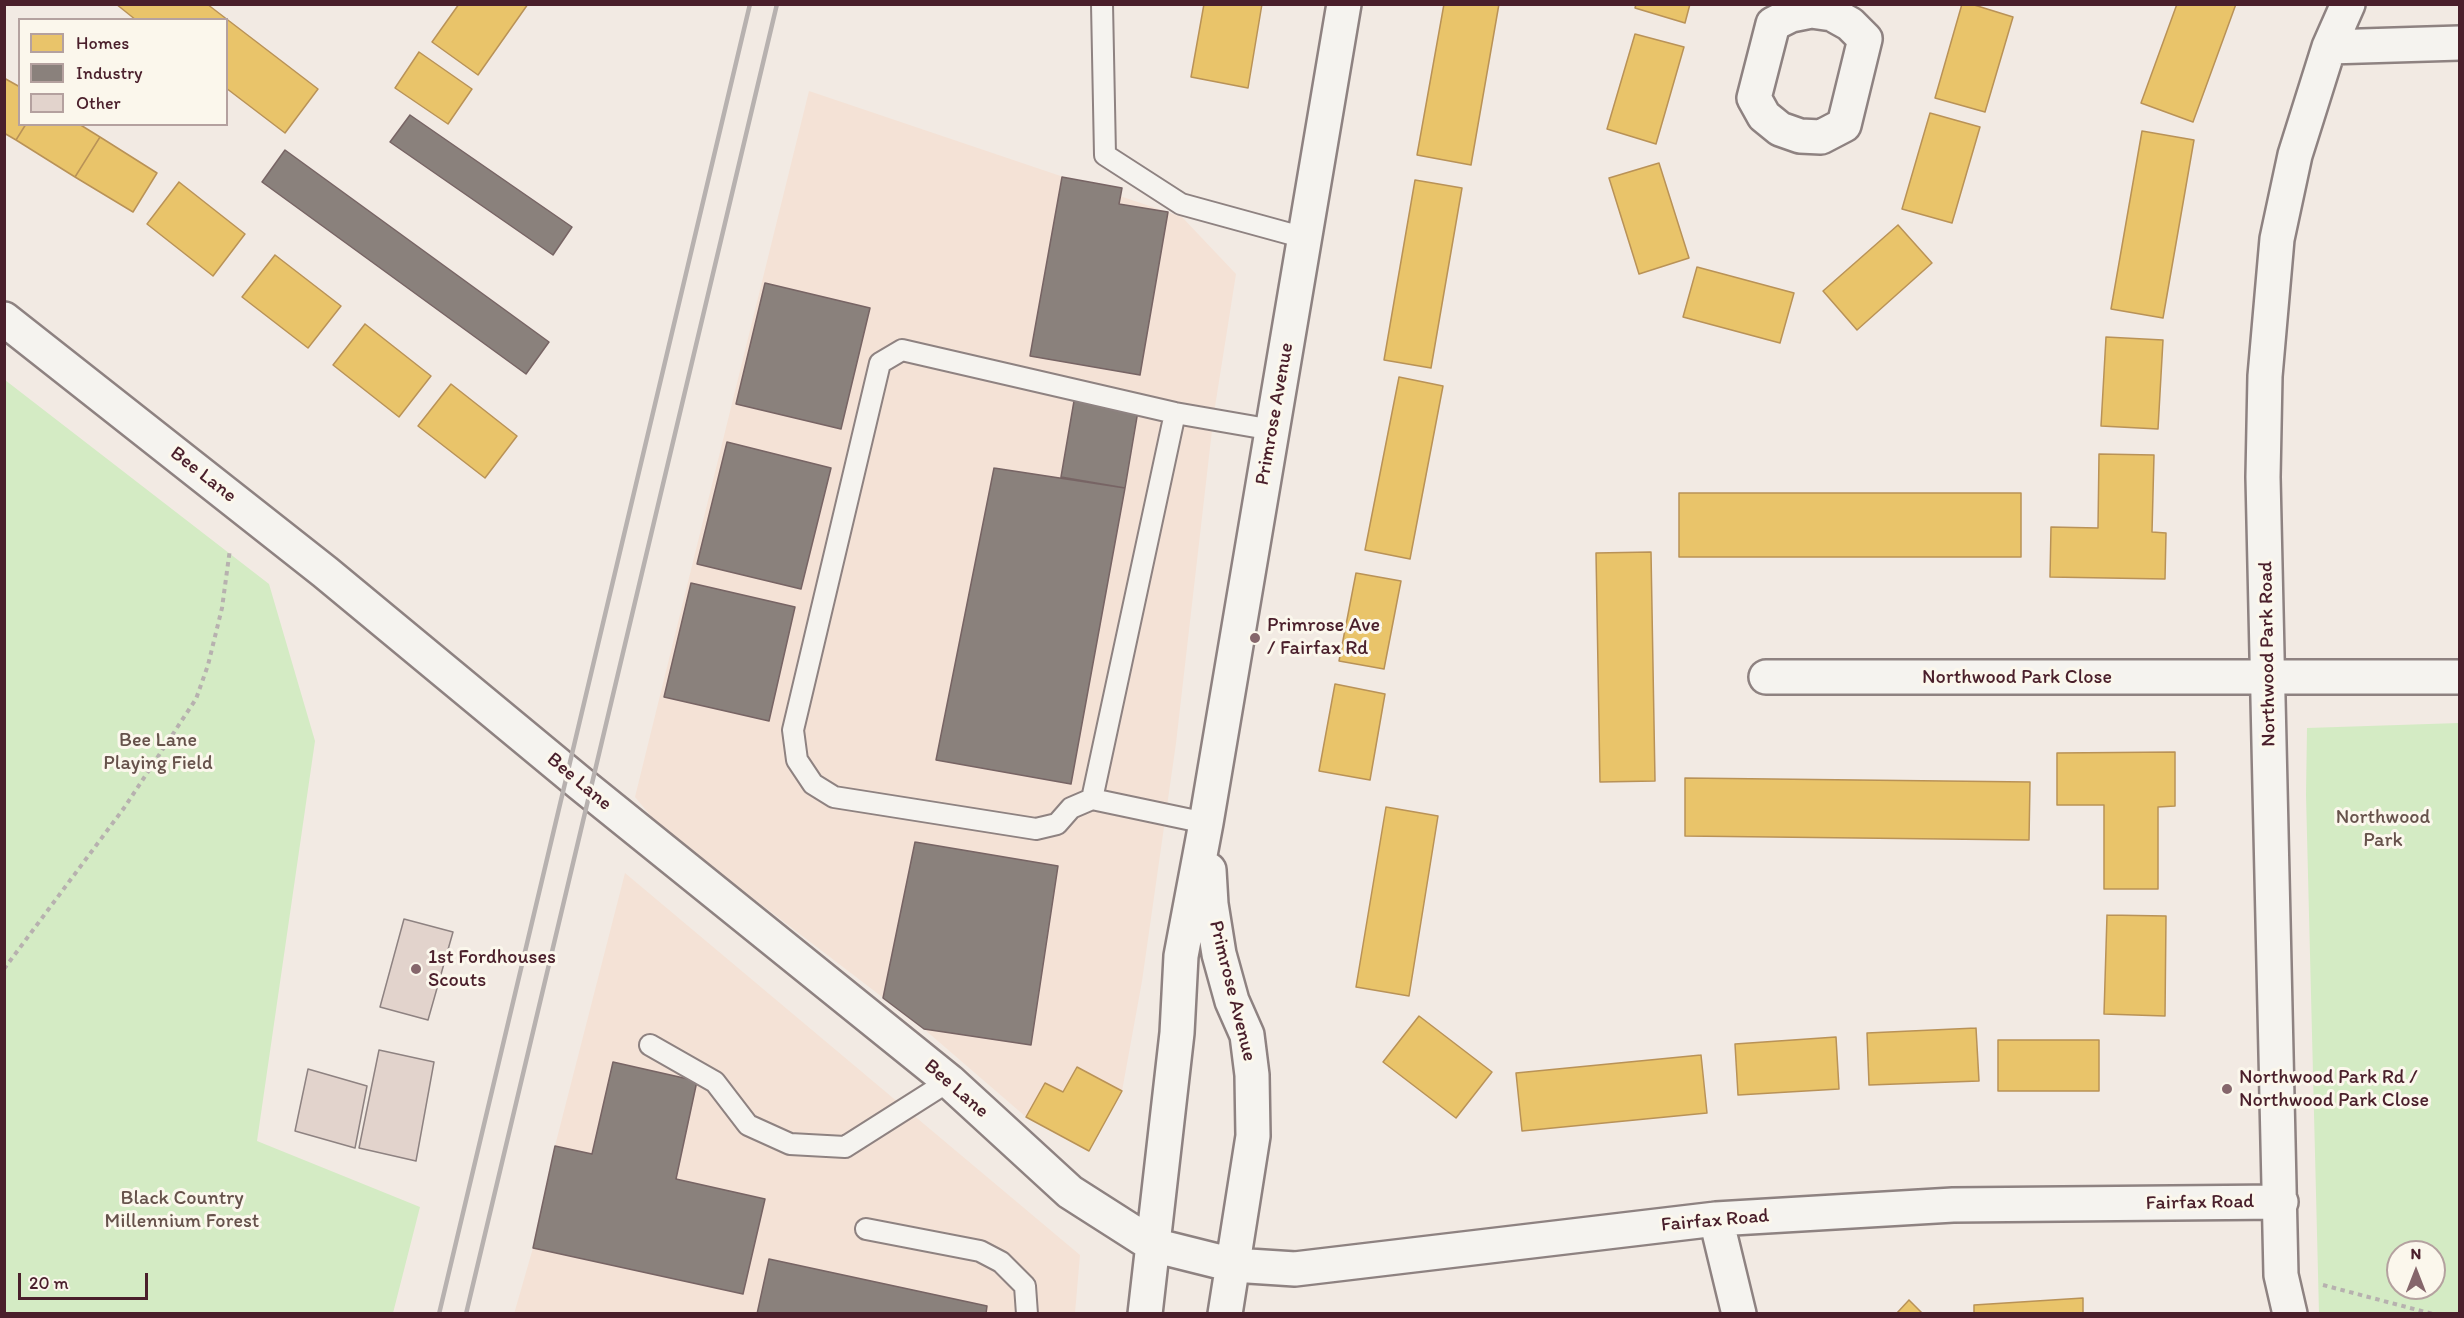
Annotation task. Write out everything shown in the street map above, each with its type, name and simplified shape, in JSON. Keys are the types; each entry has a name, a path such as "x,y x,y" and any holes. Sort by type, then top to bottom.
{"street":[{"name":"Primrose Avenue","path":"1145,1314 1176,1045 1181,956 1206,823 1344,4"},
{"name":"Northwood Park Road","path":"2290,1314 2282,1275 2263,477 2265,376 2277,239 2295,155 2328,47 2348,4"},
{"path":"2328,47 2460,42"},
{"name":"Bee Lane","path":"4,319 325,572 580,784 949,1080 1070,1192 1153,1245"},
{"name":"Northwood Park Close","path":"1766,677 2460,677"},
{"name":"Primrose Avenue","path":"1206,823 1210,904 1217,944 1232,1001 1246,1035 1252,1075 1253,1136 1224,1314"},
{"name":"Fairfax Road","path":"1153,1245 1233,1265 1295,1269 1716,1219 1953,1205 2282,1202"},
{"path":"1716,1219 1739,1314"}],"lane":[{"path":"1102,4 1105,155 1181,204 1305,238"},
{"path":"1206,823 1092,799 1071,808 1057,824 1036,829 834,797 813,784 797,760 793,730 880,363 902,350 1176,413 1273,430"},
{"path":"1092,799 1176,413"},
{"path":"650,1046 715,1082 748,1125 790,1144 845,1147 949,1080"},
{"path":"866,1229 980,1251 1001,1262 1024,1286 1027,1314"}],"path":[{"path":"4,969 124,808 196,699 208,665 222,608 231,541"},
{"path":"2319,1284 2433,1314"}],"shaded area":[{"path":"809,91 1182,217 1236,274 1214,413 1176,743 1142,981 1122,1091 1089,1151 1026,1117 924,1029 660,827 635,797"},
{"path":"625,873 1080,1255 1075,1313 514,1314 533,1248 555,1146"}],"green space":[{"name":"Bee Lane Playing Field","path":"5,380 269,584 315,741 257,1141 420,1207 393,1313 5,1313"},
{"name":"Northwood Park","path":"2459,723 2459,1313 2319,1313 2306,795 2307,728"}],"building: Homes":[{"path":"116,4 207,4 225,18 134,18"},
{"path":"459,4 528,4 478,75 432,42"},
{"path":"1204,4 1262,4 1248,88 1191,77"},
{"path":"1444,4 1499,4 1471,165 1417,155"},
{"path":"1636,4 1690,4 1685,23 1635,8"},
{"path":"1962,4 1971,4 2013,17 1985,112 1935,98"},
{"path":"2177,4 2236,4 2193,122 2141,103"},
{"path":"228,20 318,89 285,133 228,90"},
{"path":"1635,34 1684,47 1656,144 1607,129"},
{"path":"419,52 472,89 448,124 395,88"},
{"path":"4,78 18,86 18,126 25,126 16,140 4,133"},
{"path":"1930,113 1980,127 1952,223 1902,209"},
{"path":"25,126 82,126 100,137 75,177 16,140"},
{"path":"2142,131 2194,140 2163,318 2111,309"},
{"path":"100,137 157,173 133,212 75,177"},
{"path":"1659,163 1689,258 1639,274 1609,178"},
{"path":"1415,180 1462,188 1431,368 1384,360"},
{"path":"179,182 245,234 213,276 147,224"},
{"path":"1898,225 1932,263 1857,330 1823,291"},
{"path":"275,255 341,306 308,348 242,297"},
{"path":"1697,267 1794,293 1780,343 1683,317"},
{"path":"365,324 431,376 399,417 333,365"},
{"path":"2106,337 2163,340 2158,429 2101,426"},
{"path":"1399,377 1443,386 1410,559 1365,550"},
{"path":"451,384 517,436 485,478 418,426"},
{"path":"2099,454 2154,455 2152,532 2166,533 2165,579 2050,577 2051,527 2098,528"},
{"path":"1679,493 2021,493 2021,557 1679,557"},
{"path":"1651,552 1655,781 1600,782 1596,553"},
{"path":"1356,573 1401,581 1384,669 1339,661"},
{"path":"1335,684 1385,694 1370,780 1319,771"},
{"path":"2175,752 2175,806 2158,807 2158,889 2104,889 2104,805 2057,805 2057,753"},
{"path":"1685,778 2030,782 2029,840 1685,836"},
{"path":"1386,807 1438,816 1409,996 1356,987"},
{"path":"2107,915 2166,916 2165,1016 2104,1014"},
{"path":"1419,1016 1492,1072 1456,1118 1383,1062"},
{"path":"1976,1028 1979,1081 1869,1085 1867,1033"},
{"path":"1836,1037 1839,1089 1738,1095 1735,1044"},
{"path":"1998,1040 2099,1040 2099,1091 1998,1091"},
{"path":"1701,1055 1707,1113 1522,1131 1516,1073"},
{"path":"1077,1067 1122,1091 1089,1151 1026,1117 1045,1083 1063,1092"},
{"path":"2083,1298 2083,1314 1974,1314 1974,1305"},
{"path":"1909,1300 1923,1314 1896,1314"}],"building: Industry":[{"path":"410,115 572,227 553,255 390,142"},
{"path":"285,150 549,342 526,374 262,182"},
{"path":"1062,177 1122,188 1119,204 1168,212 1140,375 1030,356"},
{"path":"765,283 870,308 841,429 736,404"},
{"path":"1074,401 1138,411 1125,488 1061,477"},
{"path":"727,442 831,468 801,589 697,564"},
{"path":"994,468 1125,488 1071,784 936,760"},
{"path":"691,583 795,607 769,721 664,697"},
{"path":"915,842 1058,866 1031,1045 924,1029 883,998"},
{"path":"613,1062 697,1081 676,1179 765,1199 743,1294 533,1248 555,1146 592,1154"},
{"path":"769,1259 987,1306 986,1314 757,1314"}],"building: Other":[{"name":"1st Fordhouses Scouts","path":"404,919 453,932 428,1020 380,1007"},
{"path":"379,1050 434,1062 416,1161 359,1148"},
{"path":"308,1069 367,1086 355,1148 295,1131"}],"railway":[{"path":"439,1314 750,4"},
{"path":"466,1314 777,4"}],"place":[{"name":"Primrose Ave / Fairfax Rd","path":"1255,638"},
{"name":"1st Fordhouses Scouts","path":"416,969"},
{"name":"Northwood Park Rd / Northwood Park Close","path":"2227,1089"}],"park label":[{"name":"Black Country Millennium Forest","path":"182,1210"}]}
